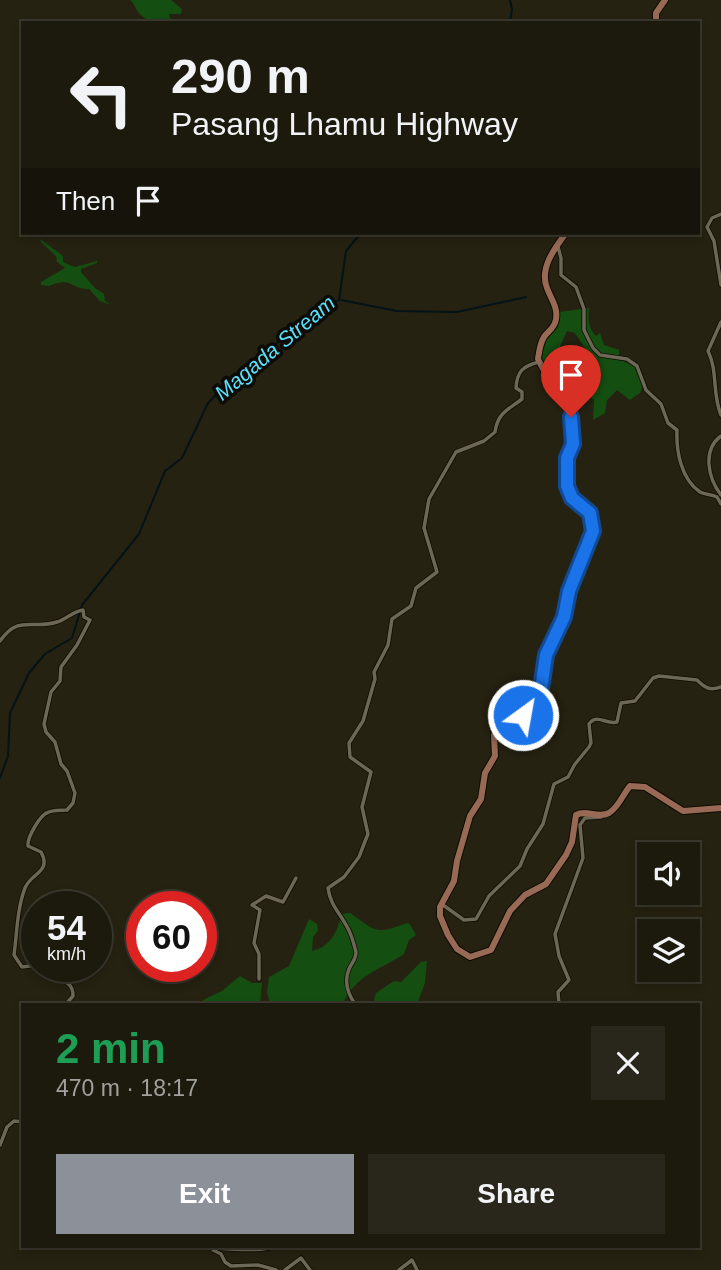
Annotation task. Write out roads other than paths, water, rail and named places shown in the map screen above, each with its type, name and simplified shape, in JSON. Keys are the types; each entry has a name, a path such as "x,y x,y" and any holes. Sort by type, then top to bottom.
{"main road":[{"path":"656,21 656,13 665,0"},
{"path":"565,235 551,256 545,279 555,304 556,319 543,339 538,355 555,393 566,403 571,417 573,444 567,458 567,486 572,498 590,513 593,531 569,591 564,617 546,655 540,696 536,705 530,712 505,722 494,735 495,756 485,773 481,799 470,817 454,881 441,903 439,912 448,935 457,949 470,957 491,950 510,911 525,895 546,884 571,846 576,815 583,812 603,815 609,813 626,789 635,784 645,787 683,811 721,808"}],"street":[{"path":"721,214 712,218 707,227 714,241 721,285"},
{"path":"558,244 561,275 576,287 584,309 584,330 593,348 600,355 627,359 637,366 646,390 660,404 668,423 677,430 676,449 687,476 702,493 713,495 721,504"},
{"path":"721,322 708,351 713,362 715,396 721,415"},
{"path":"354,1003 347,984 349,967 356,952 345,923 330,899 328,888 344,877 359,857 368,834 362,807 371,772 350,757 349,743 363,721 373,689 374,672 388,645 392,619 411,606 415,588 437,572 424,528 429,499 434,488 456,452 484,442 495,432 498,417 504,410 522,400 523,392 516,388 519,371 524,366 539,362"},
{"path":"721,436 715,440 709,460 711,480 721,495"},
{"path":"0,641 7,632 24,623 47,625 81,610 84,617 90,620 61,667 60,681 51,692 44,724 46,732 58,747 59,758 75,793 75,799 67,810 51,811 43,815 28,838 28,846 41,852 45,865 43,871 33,877 24,891"},
{"path":"441,903 460,918 470,921 476,919 489,895 520,866 522,857 543,824 552,787 556,782 568,777 591,743 589,724 592,720 598,718 610,723 617,722 621,703 635,701 650,682 659,676 697,680 711,690 721,687"},
{"path":"559,1003 558,992 569,980 559,956 555,934 583,858 580,825 584,818 603,815"},
{"path":"260,979 258,952 254,943 260,910 252,905 266,896 284,902 296,878"},
{"path":"21,905 13,955 21,966"},
{"path":"66,982 72,986 73,996 67,1003"},
{"path":"0,1146 7,1127 14,1121 21,1122"},
{"path":"214,1248 231,1266 258,1265 276,1270"},
{"path":"241,1248 270,1248"},
{"path":"285,1270 302,1258 310,1270"},
{"path":"399,1270 412,1261 417,1270"}],"waterway":[{"name":"Magada Stream","path":"510,0 510,21"},
{"name":"Magada Stream","path":"0,778 8,756 10,713 29,673 45,654 72,638 82,605 139,534 165,471 182,458 208,403 224,387 239,383 281,339 339,300 346,251 359,235"},
{"path":"341,300 397,311 457,312 526,297"}]}
